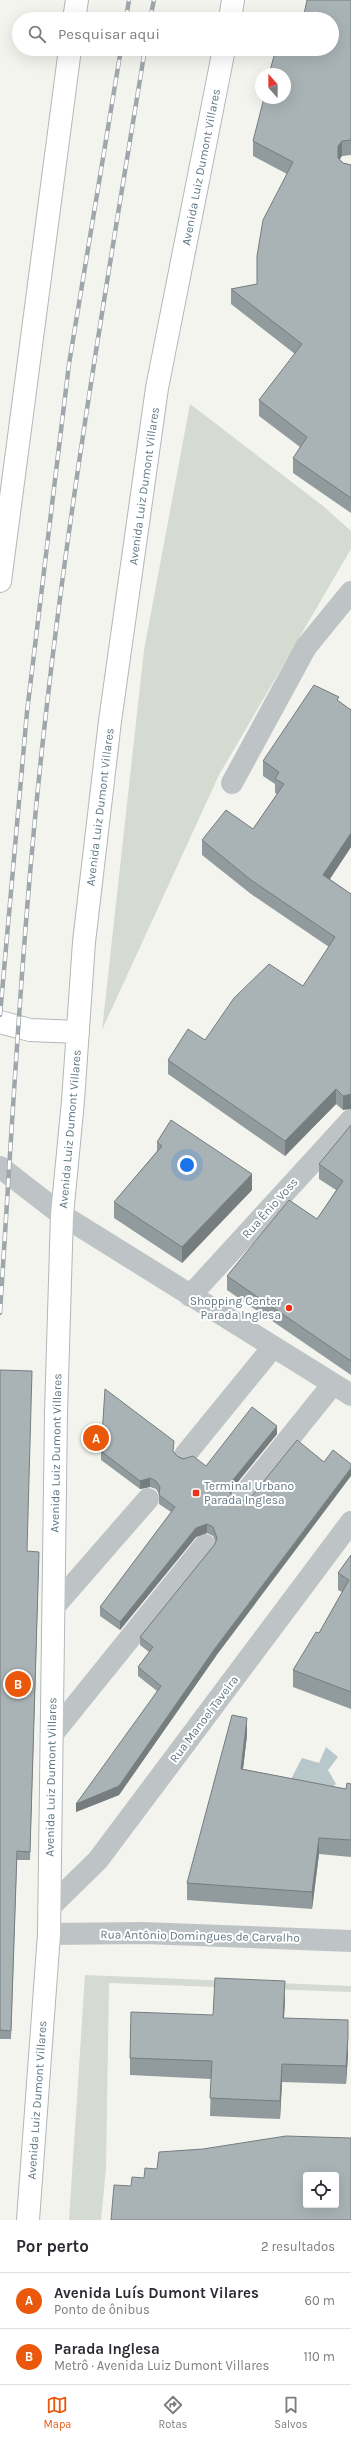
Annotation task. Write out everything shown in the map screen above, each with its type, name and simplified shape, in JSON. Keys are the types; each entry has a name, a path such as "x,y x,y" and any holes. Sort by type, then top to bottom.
{"main road":[{"path":"75,12 77,0"},
{"path":"231,12 234,0"},
{"path":"0,581 69,56"},
{"name":"Avenida Luiz Dumont Villares","path":"28,2220 49,1934 56,1412 62,1215 78,1032 84,942 110,721 157,388 223,56"},
{"path":"0,1022 30,1030 78,1032"}],"street":[{"path":"232,783 306,647 351,592"},
{"name":"Rua Ênio Voss","path":"190,1296 351,1120"},
{"path":"0,1167 62,1215 351,1395"},
{"path":"185,1455 273,1347"},
{"path":"242,1497 332,1384"},
{"path":"53,1608 148,1499"},
{"name":"Rua Manoel Taveira","path":"49,1908 98,1860 351,1522"},
{"path":"51,1736 205,1545"},
{"name":"Rua Antônio Domingues de Carvalho","path":"49,1934 144,1933 351,1941"}],"shaded area":[{"path":"190,404 323,506 351,531 351,549 219,775 102,1030 144,650"},
{"path":"326,1747 338,1757 328,1770 336,1784 318,1797 291,1779 302,1758 319,1763"},
{"path":"85,1975 351,1986 351,1992 109,1983 106,2169 101,2220 69,2220"}],"building":[{"path":"307,0 351,0 351,140 342,141 338,146 338,158 343,163 351,165 351,498 293,458 307,437 259,400 302,344 231,289 257,284 257,256 263,220 293,162 253,141 262,104 291,104 291,68 271,68 274,56 339,56 339,12 304,12"},
{"path":"314,685 339,697 337,700 351,710 351,833 323,875 351,894 351,1094 343,1096 336,1089 285,1141 168,1060 188,1029 205,1040 234,998 269,964 303,986 335,937 251,880 202,840 226,810 253,829 284,784 275,779 279,772 263,761"},
{"path":"171,1120 252,1174 182,1247 114,1202 162,1146 157,1142"},
{"path":"351,1125 351,1361 227,1276 289,1200 317,1219 343,1181 319,1164"},
{"path":"0,1370 32,1371 27,1551 39,1552 30,1852 17,1851 11,2031 0,2030"},
{"path":"105,1389 174,1441 173,1451 177,1456 183,1459 193,1456 206,1466 252,1407 277,1426 232,1481 230,1493 240,1501 246,1500 252,1496 297,1440 324,1462 333,1450 351,1464 351,1468 216,1647 119,1786 76,1804 161,1686 138,1667 153,1647 140,1637 215,1544 217,1538 213,1527 207,1524 196,1528 120,1622 100,1607 175,1507 159,1495 160,1487 156,1481 150,1478 140,1481 101,1451"},
{"path":"351,1555 351,1692 293,1670 316,1632 319,1633 349,1580 338,1573"},
{"path":"232,1715 247,1718 241,1769 346,1789 347,1783 351,1784 351,1840 319,1838 312,1892 187,1883"},
{"path":"215,1978 285,1981 283,2018 348,2020 346,2066 282,2064 280,2101 210,2098 212,2061 130,2058 131,2012 213,2015"},
{"path":"286,2136 351,2138 351,2220 111,2220 114,2185 131,2186 132,2177 144,2178 145,2168 157,2169 159,2152 203,2149"}],"railway":[{"path":"127,12 129,0"},
{"path":"151,12 154,0"},
{"path":"0,1015 27,712 69,364 120,56"},
{"path":"0,1313 25,938 46,713 79,464 104,298 144,56"}],"place":[{"name":"Shopping Center Parada Inglesa","path":"289,1308"},
{"name":"Avenida Luís Dumont Vilares","path":"96,1438"},
{"name":"Terminal Urbano Parada Inglesa","path":"196,1493"},
{"name":"Parada Inglesa","path":"18,1684"}]}
